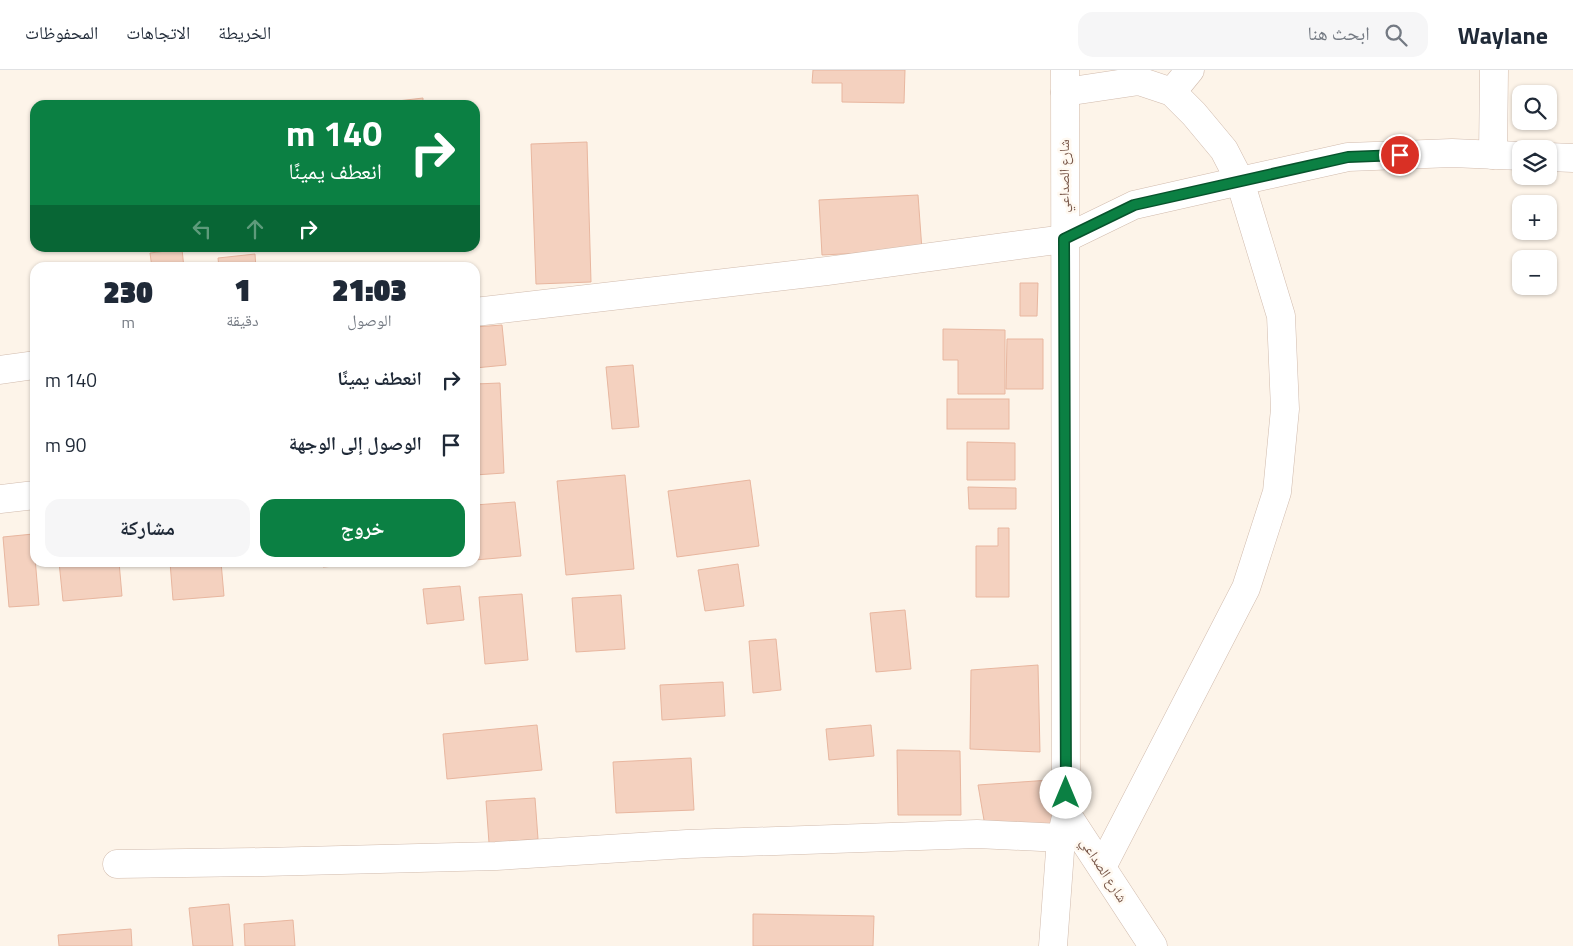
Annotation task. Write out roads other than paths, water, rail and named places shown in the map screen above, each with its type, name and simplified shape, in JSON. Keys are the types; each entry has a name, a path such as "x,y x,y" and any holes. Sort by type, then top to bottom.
{"street":[{"path":"1172,92 1190,70"},
{"path":"1493,155 1494,70"},
{"path":"1065,81 1139,82 1172,92 1194,114 1224,150 1240,181 1280,316 1285,409 1277,492 1246,588 1102,866"},
{"name":"شارع الصداعي","path":"1065,81 1064,825 1102,866 1153,946"},
{"path":"480,311 827,270 1064,239 1134,205 1348,157 1452,153 1512,156"},
{"path":"1557,157 1573,158"},
{"path":"0,370 30,367"},
{"path":"0,499 30,496"},
{"path":"117,864 496,856 687,844 977,834 1064,825 1053,946"}]}
